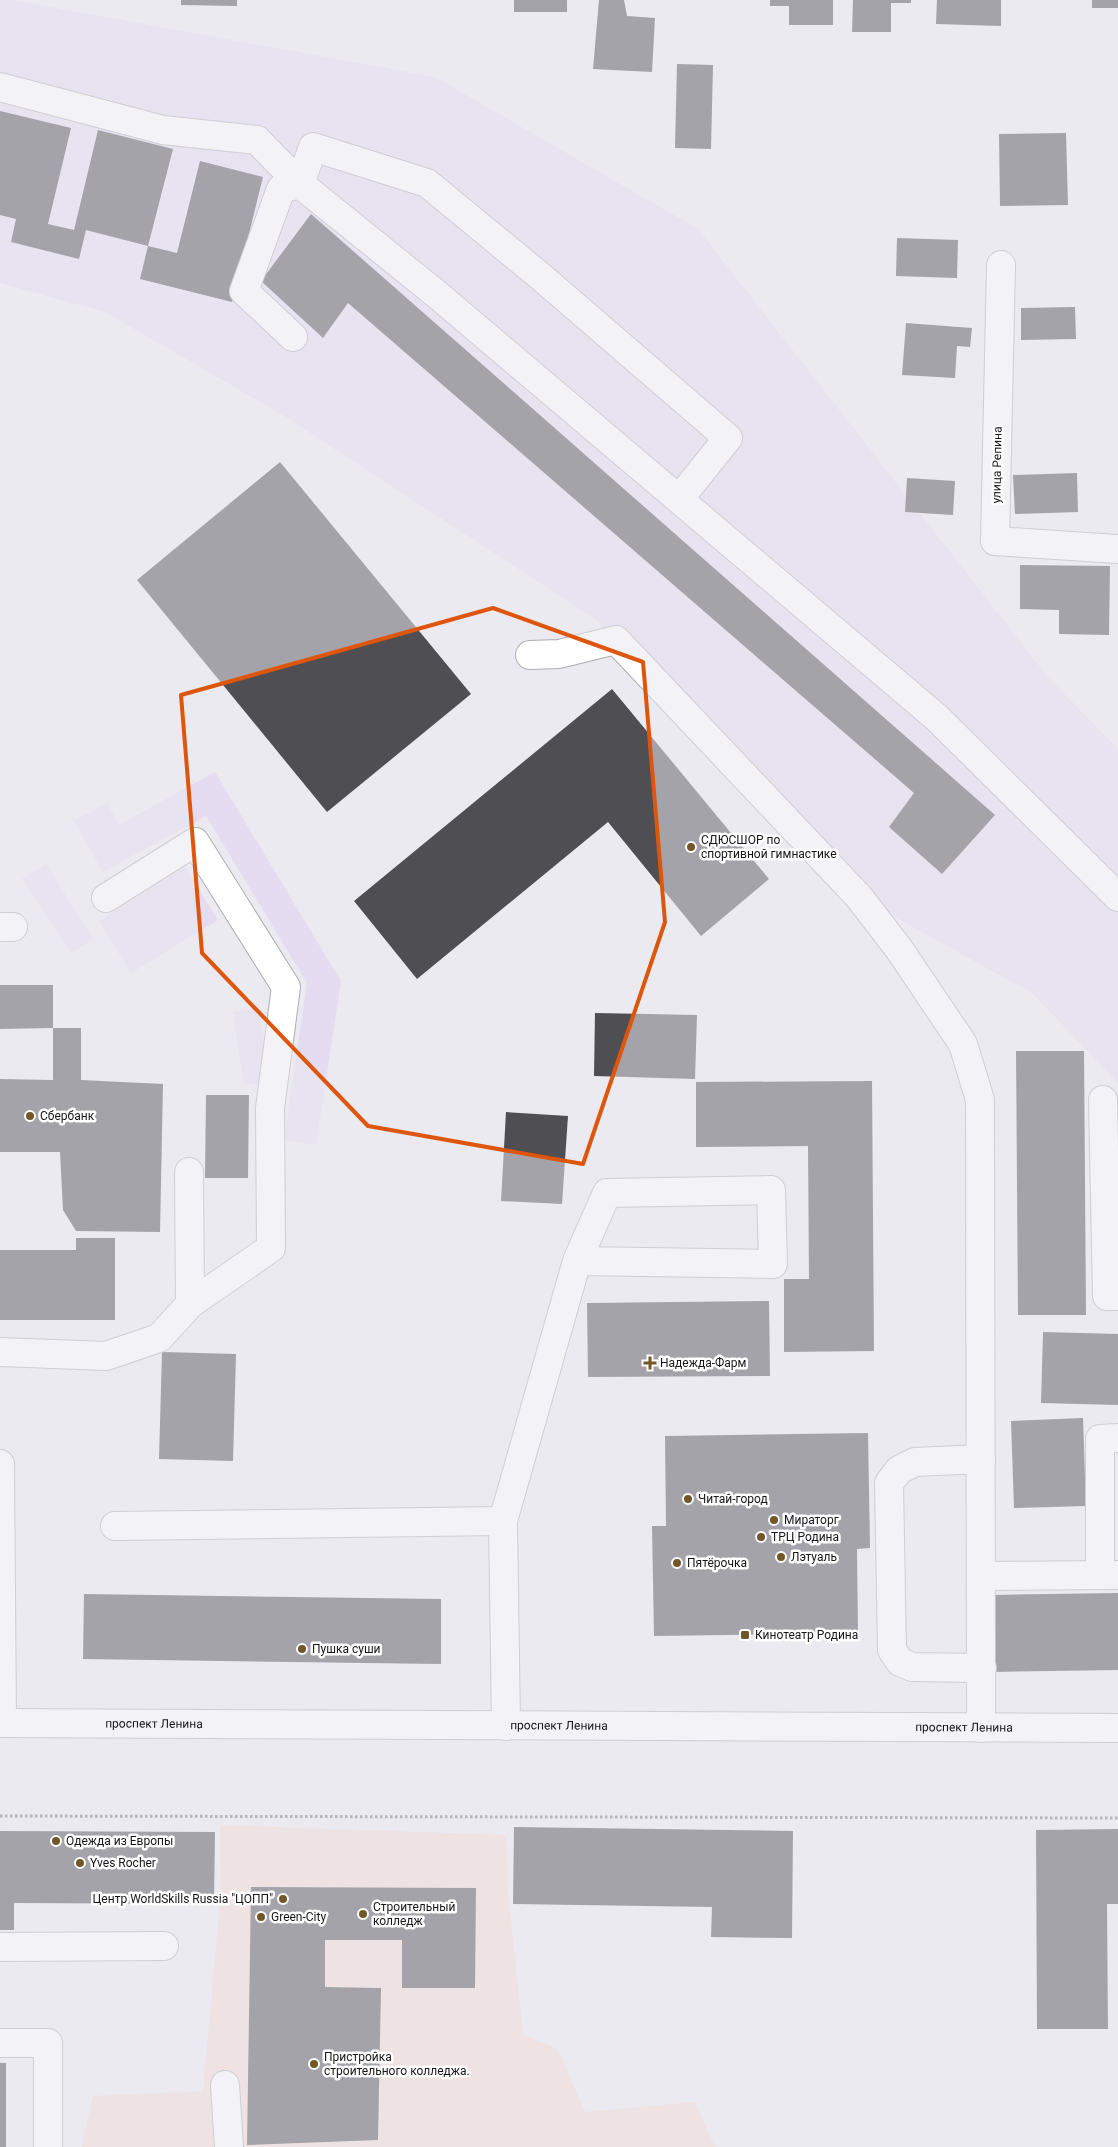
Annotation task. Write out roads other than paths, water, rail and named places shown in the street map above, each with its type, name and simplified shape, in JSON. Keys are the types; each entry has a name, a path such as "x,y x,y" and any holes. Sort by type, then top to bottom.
{"main road":[{"path":"0,87 163,130 257,140 300,184 434,292 936,717 1118,897"},
{"path":"300,184 313,147 427,183 540,276 728,438 679,499"},
{"path":"293,336 244,292 281,189 300,184"},
{"name":"улица Репина","path":"1001,265 995,541 1118,549"},
{"path":"530,655 559,654 616,640 859,897 899,949 963,1044 980,1100 981,1728"},
{"path":"0,1352 106,1356 159,1338 190,1304 271,1248 270,1108 286,986 195,842 106,898"},
{"path":"1103,1100 1107,1296 1118,1296"},
{"path":"190,1172 190,1304"},
{"path":"506,1726 502,1522 577,1261 607,1193 771,1190 773,1264 577,1261"},
{"path":"981,1576 1109,1575 1100,1439 1118,1438"},
{"path":"980,1459 915,1462 899,1470 889,1483 892,1650 900,1662 912,1666 982,1668"},
{"path":"0,1464 1,1723"},
{"path":"115,1526 502,1522"},
{"name":"проспект Ленина","path":"1,1723 1118,1728"},
{"path":"0,1947 164,1946"},
{"path":"0,2043 48,2043 48,2147"},
{"path":"225,2085 229,2147"}],"place":[{"name":"СДЮСШОР по спортивной гимнастике","path":"691,847"},
{"name":"Сбербанк","path":"30,1116"},
{"name":"Надежда-Фарм","path":"650,1363"},
{"name":"Читай-город","path":"688,1499"},
{"name":"Мираторг","path":"774,1520"},
{"name":"ТРЦ Родина","path":"761,1537"},
{"name":"Лэтуаль","path":"781,1557"},
{"name":"Пятёрочка","path":"677,1563"},
{"name":"Кинотеатр Родина","path":"745,1635"},
{"name":"Пушка суши","path":"302,1649"},
{"name":"Одежда из Европы","path":"56,1841"},
{"name":"Yves Rocher","path":"80,1863"},
{"name":"Центр WorldSkills Russia \"ЦОПП\"","path":"283,1899"},
{"name":"Строительный колледж","path":"363,1914"},
{"name":"Green-City","path":"261,1917"},
{"name":"Пристройка строительного колледжа.","path":"314,2064"}]}
